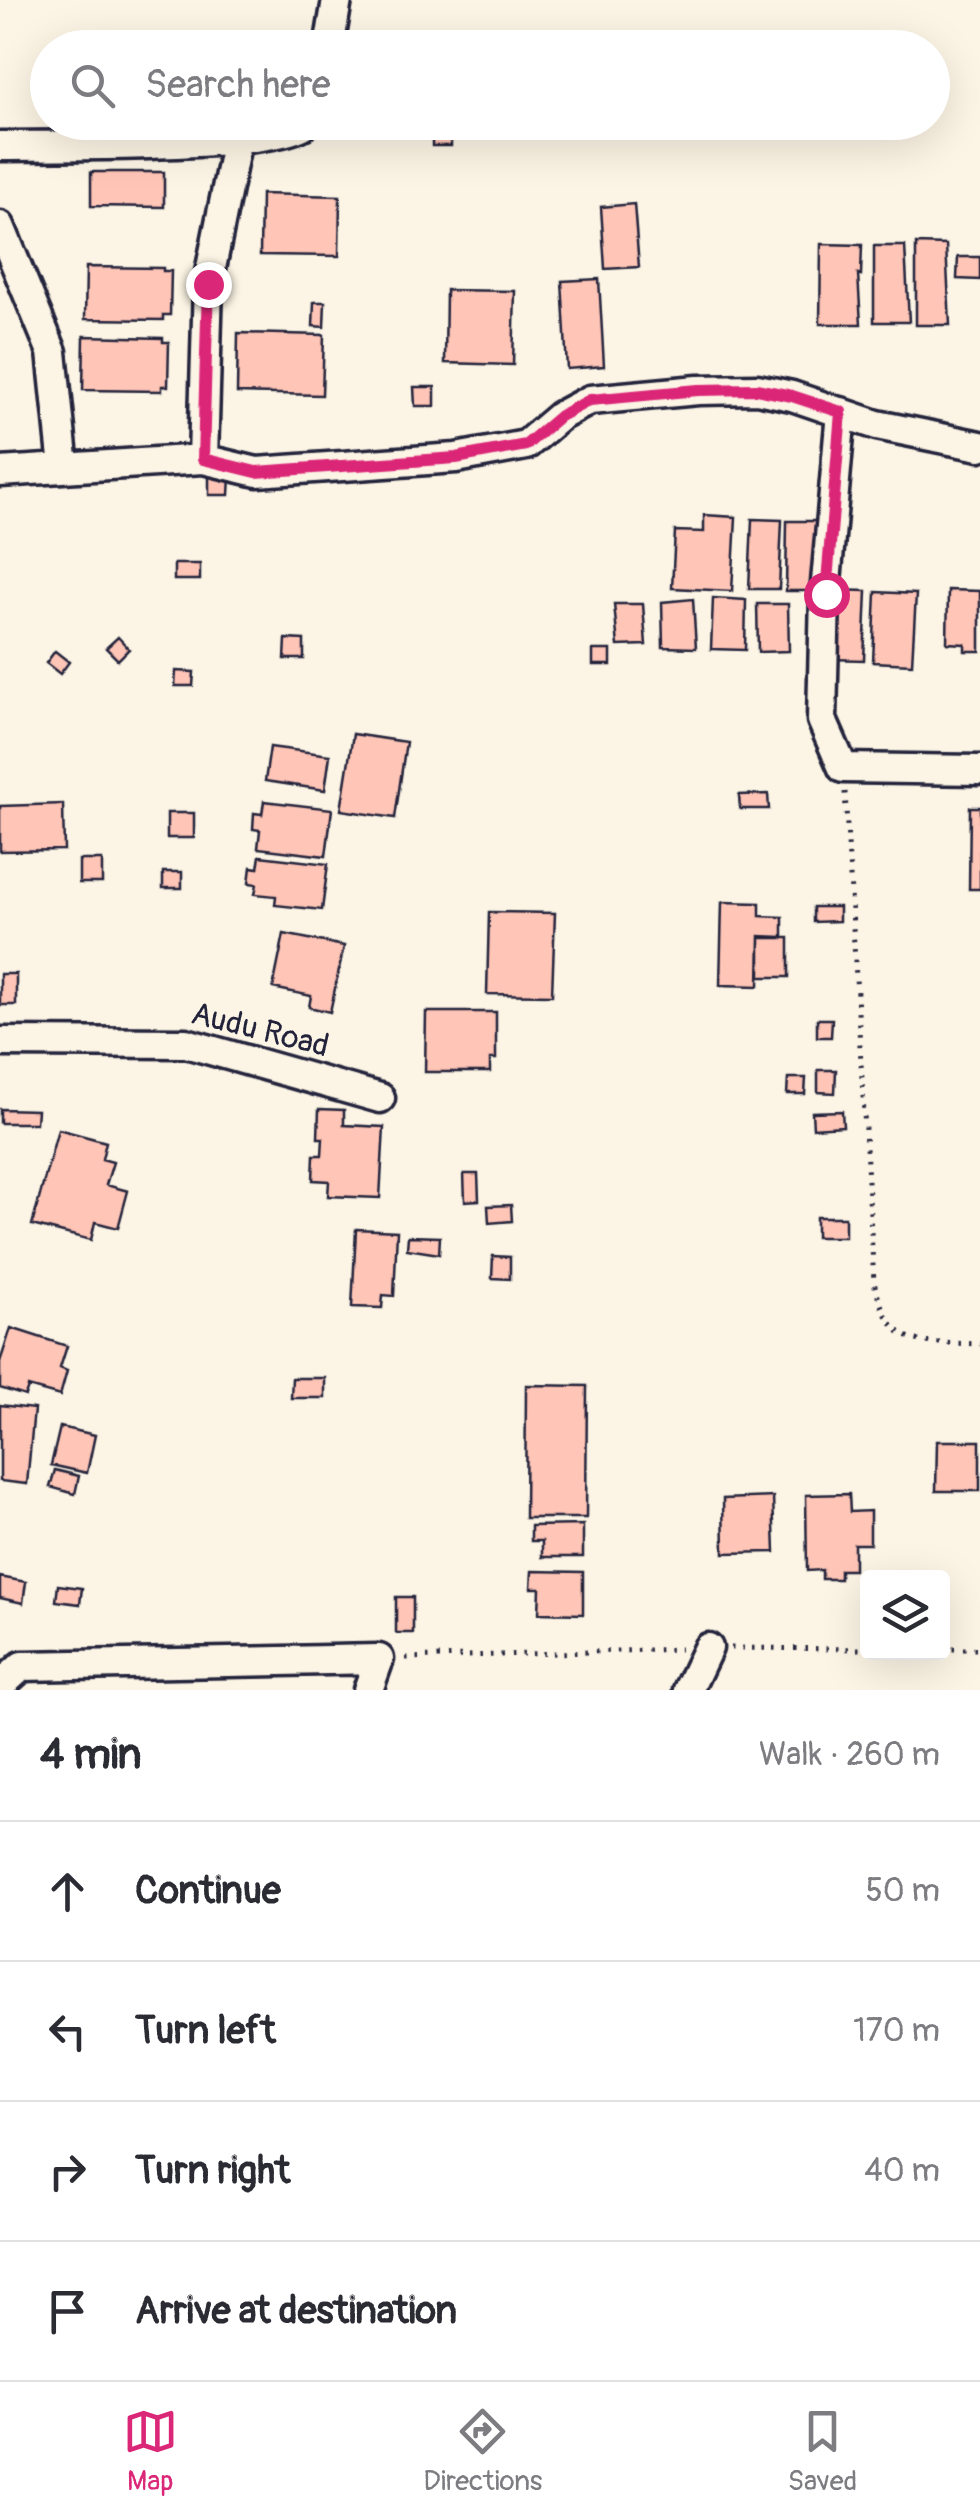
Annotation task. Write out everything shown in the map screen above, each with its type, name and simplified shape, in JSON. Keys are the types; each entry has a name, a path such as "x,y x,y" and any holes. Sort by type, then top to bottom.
{"street":[{"path":"332,30 337,0"},
{"path":"0,146 221,140"},
{"path":"203,459 208,284 237,140"},
{"path":"0,226 52,352 64,468"},
{"path":"0,472 203,459 256,472 456,458 526,445 560,416 590,400 698,390 756,389 792,396 877,426 980,446"},
{"path":"841,412 826,594 822,720 843,768 980,770"},
{"name":"Audu Road","path":"0,1042 186,1043 380,1098"},
{"path":"688,1690 708,1648"},
{"path":"0,1686 22,1666 379,1658 368,1690"}],"path":[{"path":"843,768 874,1282 881,1308 898,1334 920,1341 980,1344"},
{"path":"379,1658 708,1648 860,1649"},
{"path":"950,1649 980,1649"}],"building":[{"path":"432,140 451,140 451,146 432,146"},
{"path":"91,172 164,172 164,207 91,206"},
{"path":"261,194 340,196 339,256 260,255"},
{"path":"634,204 639,267 605,269 601,207"},
{"path":"821,244 862,245 861,275 858,274 861,324 820,324"},
{"path":"916,244 946,245 950,325 916,325"},
{"path":"874,246 905,246 909,322 874,322"},
{"path":"958,257 980,257 980,280 957,279"},
{"path":"86,267 171,271 170,315 163,315 163,320 85,319"},
{"path":"599,279 604,366 567,369 562,281"},
{"path":"446,290 515,291 513,365 445,363"},
{"path":"314,302 325,302 324,327 313,326"},
{"path":"238,333 324,335 322,395 237,393"},
{"path":"84,336 163,338 163,342 169,342 168,386 162,386 162,391 83,390"},
{"path":"414,387 435,387 435,406 415,406"},
{"path":"209,476 230,476 229,495 209,495"},
{"path":"704,515 736,517 732,591 672,588 675,531 704,532"},
{"path":"752,519 782,520 779,589 749,589"},
{"path":"787,521 821,521 820,591 786,591"},
{"path":"174,564 200,564 200,580 174,580"},
{"path":"832,590 867,591 864,660 830,659"},
{"path":"948,590 980,591 980,651 965,651 965,644 947,643"},
{"path":"876,592 916,594 912,664 873,662"},
{"path":"713,598 746,600 745,650 711,649"},
{"path":"693,599 696,648 663,647 662,602"},
{"path":"614,604 643,604 646,645 618,646"},
{"path":"757,604 788,604 789,651 758,652"},
{"path":"118,637 129,649 118,660 106,648"},
{"path":"286,639 304,640 304,659 285,659"},
{"path":"593,650 611,650 611,665 593,665"},
{"path":"55,651 69,662 60,674 46,663"},
{"path":"176,671 194,672 193,686 175,686"},
{"path":"353,734 406,742 395,818 341,810"},
{"path":"270,747 330,755 325,790 265,781"},
{"path":"768,794 769,809 740,809 739,795"},
{"path":"264,801 332,809 326,856 258,848 260,830 253,829 254,813 262,814"},
{"path":"63,804 64,850 0,851 0,806"},
{"path":"970,807 980,807 980,889 969,889"},
{"path":"167,813 194,813 194,838 167,838"},
{"path":"260,856 328,864 322,910 275,905 276,896 255,894 257,884 249,883 251,867 258,868"},
{"path":"79,860 102,860 102,883 79,883"},
{"path":"163,872 182,872 182,888 163,888"},
{"path":"722,902 760,903 760,916 783,917 783,937 760,936 759,986 720,985"},
{"path":"813,907 839,907 839,921 813,922"},
{"path":"489,912 555,913 552,995 487,994"},
{"path":"284,934 344,946 330,1012 309,1007 311,996 273,988"},
{"path":"760,938 789,938 789,977 760,977"},
{"path":"0,974 16,974 16,1005 0,1005"},
{"path":"426,1012 496,1012 496,1059 490,1059 490,1072 425,1072"},
{"path":"817,1019 832,1019 831,1037 817,1037"},
{"path":"818,1070 836,1070 835,1093 818,1092"},
{"path":"788,1078 806,1078 805,1094 787,1094"},
{"path":"0,1109 37,1110 36,1123 0,1123"},
{"path":"319,1109 344,1110 344,1125 384,1127 380,1198 328,1196 329,1181 313,1180 314,1155 322,1155"},
{"path":"842,1111 843,1126 813,1128 812,1112"},
{"path":"58,1129 106,1142 102,1159 113,1162 106,1185 128,1191 118,1228 95,1222 91,1240 32,1225"},
{"path":"464,1174 478,1174 479,1200 465,1201"},
{"path":"511,1205 512,1221 489,1223 488,1206"},
{"path":"816,1217 845,1217 845,1237 816,1237"},
{"path":"356,1229 397,1231 394,1296 383,1295 382,1308 352,1307"},
{"path":"408,1236 440,1237 439,1254 407,1249"},
{"path":"493,1256 510,1257 510,1279 492,1278"},
{"path":"11,1328 67,1346 60,1368 67,1371 60,1396 28,1387 25,1396 0,1388 0,1362"},
{"path":"292,1378 325,1378 325,1398 291,1398"},
{"path":"526,1385 587,1386 586,1518 525,1518"},
{"path":"0,1405 34,1409 27,1484 0,1481"},
{"path":"60,1427 95,1435 87,1473 51,1465"},
{"path":"937,1441 980,1441 980,1491 936,1491"},
{"path":"55,1470 79,1476 75,1494 50,1487"},
{"path":"849,1494 850,1512 870,1511 870,1544 854,1544 854,1570 840,1570 840,1579 822,1579 822,1570 807,1571 806,1495"},
{"path":"773,1497 775,1552 724,1553 723,1499"},
{"path":"583,1525 583,1557 542,1557 542,1541 531,1541 531,1526"},
{"path":"532,1571 583,1572 583,1614 539,1613 540,1588 531,1588"},
{"path":"0,1577 26,1582 23,1603 0,1598"},
{"path":"58,1585 82,1588 80,1604 56,1601"},
{"path":"396,1597 413,1597 413,1633 396,1633"}],"route":[{"path":"208,284 203,459 256,472 456,458 526,445 560,416 590,400 756,389 841,412 826,594"}]}
